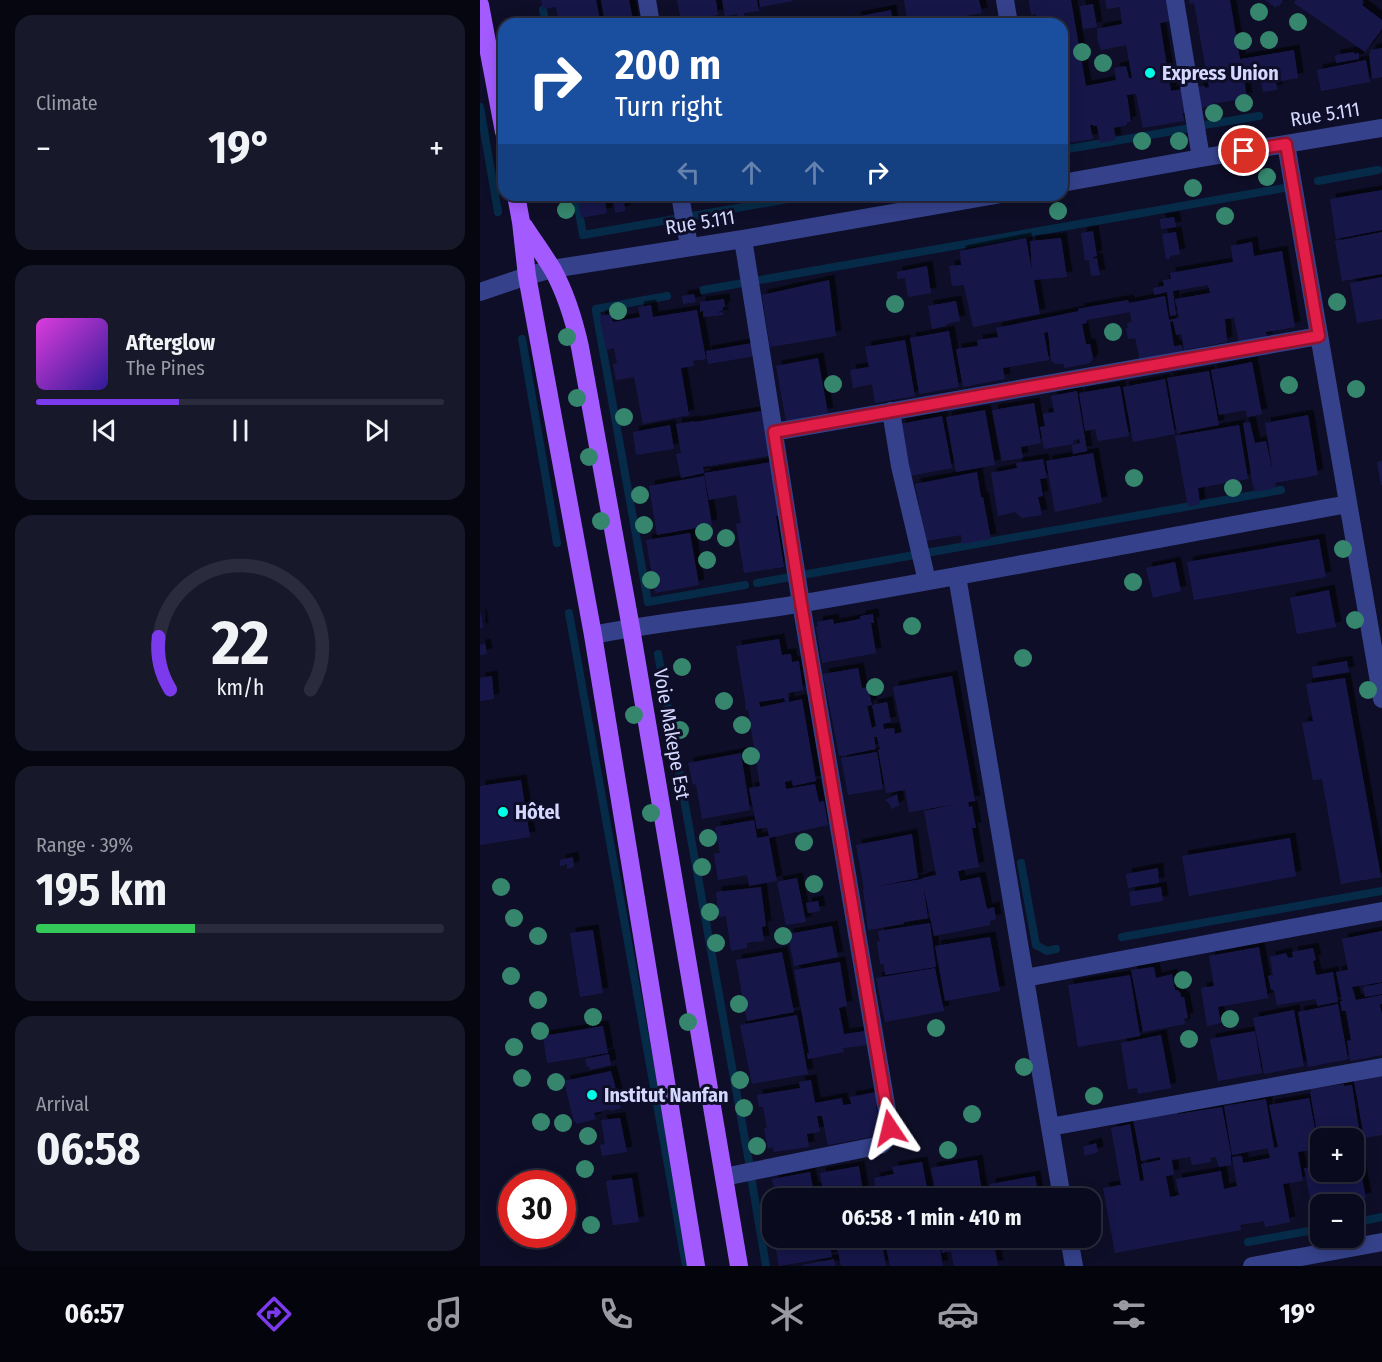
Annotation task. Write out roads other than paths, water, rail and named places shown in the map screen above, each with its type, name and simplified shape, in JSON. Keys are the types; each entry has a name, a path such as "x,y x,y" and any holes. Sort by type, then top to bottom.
{"main road":[{"path":"480,6 498,100"},
{"name":"Voie Makepe Est","path":"517,201 527,276 593,635 696,1266"},
{"name":"Voie Makepe Est","path":"521,222 552,269 570,310 580,347 631,627 739,1266"}],"street":[{"path":"647,0 650,18"},
{"path":"1005,0 1008,18"},
{"path":"1175,0 1201,158"},
{"name":"Rue 5.111","path":"1068,182 1382,128"},
{"path":"1286,144 1382,699"},
{"path":"681,201 689,246"},
{"name":"Rue 5.111","path":"480,292 552,269 962,201"},
{"path":"724,1177 881,1145 888,1138 890,1128 801,603 743,239"},
{"path":"774,432 1319,336"},
{"path":"891,411 900,466 927,581"},
{"path":"593,635 631,627 801,603 957,576 1348,504"},
{"path":"957,576 1060,1188"},
{"path":"1025,978 1382,911"},
{"path":"1050,1127 1382,1066"},
{"path":"1252,1266 1382,1242"},
{"path":"1071,1248 1074,1266"}],"waterway":[{"path":"543,10 545,18"},
{"path":"480,107 498,212"},
{"path":"1198,126 1259,116"},
{"path":"1068,149 1191,128"},
{"path":"1318,181 1378,170"},
{"path":"703,290 1290,187"},
{"path":"577,201 583,235 777,201"},
{"path":"667,296 596,309 648,602 745,585"},
{"path":"522,339 557,543"},
{"path":"757,583 1281,490"},
{"path":"569,613 686,1266"},
{"path":"658,654 749,1162"},
{"path":"1021,863 1036,945 1047,951 1056,949"},
{"path":"1122,937 1382,891"},
{"path":"751,1176 766,1266"},
{"path":"1364,1221 1382,1217"},
{"path":"1248,1242 1310,1231"}],"place":[{"name":"Express Union","path":"1150,73"},
{"name":"Hôtel","path":"503,812"},
{"name":"Institut Nanfan","path":"592,1095"}]}
